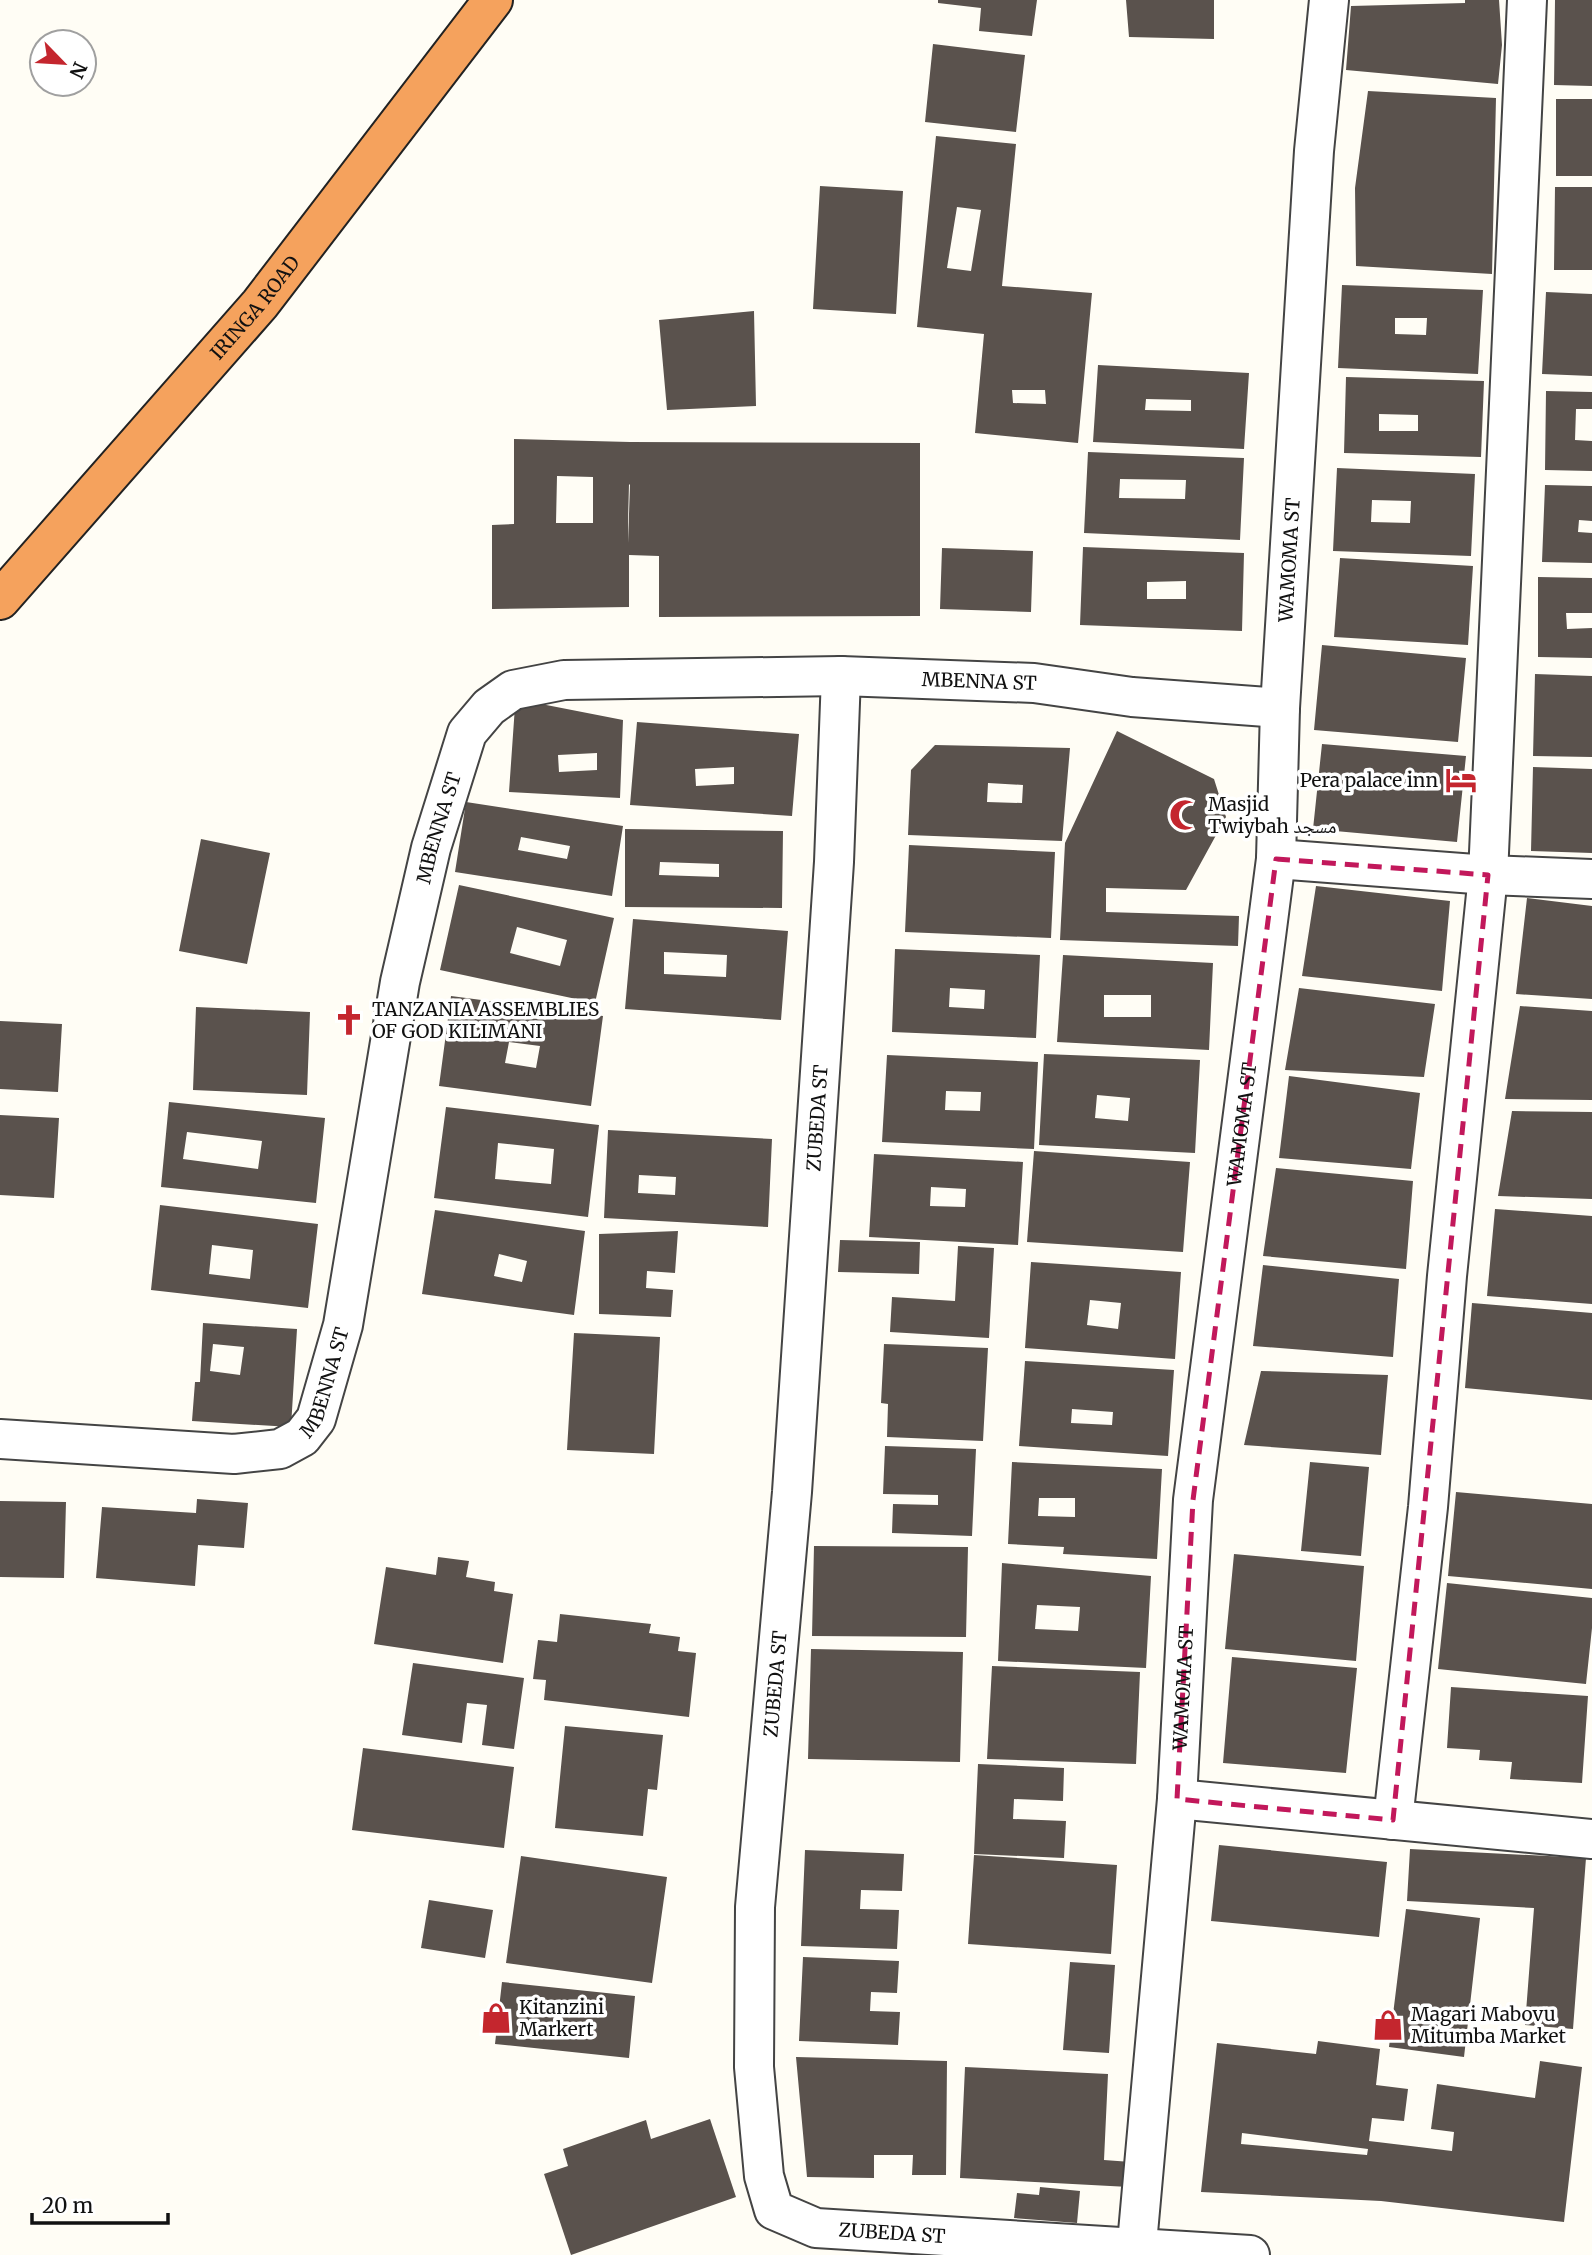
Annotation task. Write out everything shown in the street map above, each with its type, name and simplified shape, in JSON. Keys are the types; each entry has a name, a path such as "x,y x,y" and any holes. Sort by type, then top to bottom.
{"highway":[{"name":"IRINGA ROAD","path":"0,600 260,304 493,0"}],"street":[{"name":"WAMOMA ST","path":"1136,2252 1177,1799 1194,1500 1276,859 1280,708 1314,151 1329,0"},
{"path":"1393,1820 1428,1507 1447,1276 1488,875 1527,0"},
{"name":"MBENNA ST","path":"0,1439 234,1454 280,1449 302,1437 316,1419 343,1325 400,982 431,848 467,733 489,707 513,690 564,680 841,676 1034,683 1132,697 1280,708"},
{"name":"ZUBEDA ST","path":"841,676 834,862 792,1492 755,1907 754,2067 764,2176 774,2210 816,2228 1136,2252 1250,2255"},
{"path":"1276,859 1488,875 1592,879"},
{"path":"1177,1799 1592,1839"}],"highlighted area":[{"path":"1276,859 1488,875 1393,1820 1177,1799 1193,1500"}],"building":[{"path":"938,0 1037,0 1032,36 979,31 981,8 938,3"},
{"path":"1126,0 1214,0 1214,39 1129,37"},
{"path":"1465,0 1499,0 1502,45 1498,84 1346,70 1351,6 1465,3"},
{"path":"1555,0 1592,0 1592,86 1554,85"},
{"path":"933,44 1025,55 1016,132 925,122"},
{"path":"1368,91 1496,98 1492,274 1356,266 1355,188"},
{"path":"1556,99 1592,99 1592,176 1556,176"},
{"path":"936,136 1016,144 1002,286 1092,293 1078,443 975,433 984,334 917,327","holes":["957,207 981,210 971,271 947,268","1012,390 1045,390 1046,404 1013,403"]},
{"path":"820,186 903,191 896,314 813,309"},
{"path":"1555,187 1592,187 1592,270 1554,270"},
{"path":"1342,285 1483,290 1478,374 1338,368","holes":["1395,318 1427,318 1426,335 1395,334"]},
{"path":"1546,292 1592,294 1592,376 1542,374"},
{"path":"754,311 756,406 667,410 659,320"},
{"path":"1098,365 1249,373 1244,449 1093,442","holes":["1146,399 1191,400 1191,411 1145,410"]},
{"path":"1346,377 1484,381 1481,457 1344,453","holes":["1379,414 1418,415 1418,431 1379,431"]},
{"path":"1546,391 1592,392 1592,409 1576,409 1575,440 1592,441 1592,471 1545,470"},
{"path":"514,439 920,443 920,616 659,617 659,556 629,555 629,607 492,609 492,525 514,524","holes":["557,476 593,477 593,523 556,523","630,485 628,543 628,523"]},
{"path":"1088,452 1244,458 1240,540 1084,533","holes":["1120,479 1186,480 1185,499 1119,498"]},
{"path":"1337,468 1475,474 1471,556 1333,551","holes":["1372,500 1411,501 1410,523 1371,522"]},
{"path":"1545,485 1592,486 1592,521 1579,520 1578,532 1592,533 1592,563 1542,562"},
{"path":"1083,547 1244,553 1242,631 1080,625","holes":["1186,581 1186,599 1147,599 1147,582"]},
{"path":"942,548 1033,551 1031,612 940,609"},
{"path":"1340,558 1473,566 1468,645 1334,637"},
{"path":"1538,577 1592,578 1592,613 1566,613 1567,629 1592,628 1592,658 1538,657"},
{"path":"1322,645 1466,658 1458,742 1314,730"},
{"path":"1535,674 1592,676 1592,757 1533,756"},
{"path":"531,702 623,720 620,798 509,792 515,706","holes":["597,753 597,770 559,772 558,755"]},
{"path":"637,722 799,734 792,816 630,805","holes":["734,767 734,784 696,786 695,769"]},
{"path":"1117,731 1214,779 1226,817 1186,890 1106,888 1106,912 1239,916 1238,946 1060,940 1065,843"},
{"path":"1322,744 1466,756 1457,842 1313,829"},
{"path":"935,745 1070,748 1062,841 908,835 911,770","holes":["988,783 1023,785 1022,803 987,802"]},
{"path":"1533,767 1592,769 1592,853 1531,851"},
{"path":"466,802 623,826 612,896 455,872","holes":["521,837 570,846 567,859 518,850"]},
{"path":"625,829 783,831 782,908 625,907","holes":["660,862 719,864 719,877 659,875"]},
{"path":"201,839 270,853 247,964 179,951"},
{"path":"909,845 1055,852 1051,938 905,932"},
{"path":"459,885 614,918 595,1003 440,970","holes":["517,927 567,940 560,966 510,953"]},
{"path":"1316,886 1450,901 1442,991 1302,976"},
{"path":"1527,898 1592,906 1592,999 1516,994"},
{"path":"633,919 788,931 781,1020 625,1009","holes":["664,952 727,955 726,977 664,974"]},
{"path":"895,949 1040,955 1036,1038 892,1032","holes":["950,988 985,990 984,1009 949,1007"]},
{"path":"1063,955 1213,963 1209,1050 1057,1042","holes":["1104,995 1151,995 1151,1017 1104,1017"]},
{"path":"1299,988 1435,1004 1424,1077 1285,1070"},
{"path":"451,996 603,1016 591,1106 439,1086","holes":["509,1042 540,1046 536,1068 505,1063"]},
{"path":"1520,1006 1592,1011 1592,1100 1505,1099"},
{"path":"196,1007 310,1012 307,1095 193,1090"},
{"path":"0,1021 62,1024 58,1092 0,1089"},
{"path":"1044,1054 1200,1060 1195,1153 1039,1145","holes":["1097,1095 1130,1098 1128,1121 1095,1118"]},
{"path":"887,1055 1038,1062 1034,1149 882,1142","holes":["946,1091 981,1092 980,1111 945,1110"]},
{"path":"1289,1076 1420,1093 1411,1169 1279,1158"},
{"path":"169,1102 325,1118 316,1203 161,1187","holes":["187,1132 262,1141 258,1169 183,1159"]},
{"path":"446,1107 599,1125 588,1217 434,1198","holes":["498,1143 554,1149 551,1184 495,1179"]},
{"path":"1512,1111 1592,1112 1592,1199 1498,1196"},
{"path":"0,1115 59,1118 54,1198 0,1195"},
{"path":"608,1130 772,1139 768,1227 604,1218","holes":["639,1175 676,1177 675,1195 638,1193"]},
{"path":"1034,1151 1190,1162 1183,1252 1027,1242"},
{"path":"874,1154 1023,1162 1018,1245 869,1237","holes":["931,1187 966,1189 965,1207 930,1206"]},
{"path":"1276,1168 1413,1181 1406,1269 1263,1256"},
{"path":"160,1205 318,1224 308,1308 151,1290","holes":["212,1245 253,1250 250,1279 209,1274"]},
{"path":"1495,1209 1592,1216 1592,1304 1487,1296"},
{"path":"435,1210 585,1231 574,1315 422,1294","holes":["499,1254 527,1261 522,1282 494,1276"]},
{"path":"678,1231 675,1273 647,1271 646,1288 673,1290 671,1317 599,1314 599,1234"},
{"path":"840,1240 920,1242 919,1274 838,1272"},
{"path":"958,1246 994,1248 989,1338 890,1332 892,1297 955,1301"},
{"path":"1031,1262 1181,1272 1175,1359 1025,1348","holes":["1090,1300 1121,1303 1118,1329 1087,1325"]},
{"path":"1263,1265 1399,1279 1393,1357 1253,1346"},
{"path":"1472,1303 1592,1313 1592,1400 1465,1388"},
{"path":"203,1323 297,1329 291,1427 192,1421 195,1382 200,1382","holes":["213,1344 244,1347 240,1375 210,1371"]},
{"path":"574,1333 660,1337 654,1454 567,1450"},
{"path":"884,1344 988,1348 983,1441 887,1437 888,1404 881,1403"},
{"path":"1025,1361 1174,1370 1168,1456 1019,1446","holes":["1072,1409 1113,1412 1112,1425 1071,1423"]},
{"path":"1261,1371 1388,1375 1381,1455 1244,1445"},
{"path":"885,1446 976,1449 972,1536 892,1533 893,1504 938,1505 938,1495 883,1494"},
{"path":"1012,1462 1162,1469 1157,1559 1063,1554 1064,1547 1008,1544","holes":["1039,1498 1075,1498 1075,1517 1038,1516"]},
{"path":"1310,1462 1369,1467 1361,1556 1301,1551"},
{"path":"1456,1492 1592,1504 1592,1589 1448,1576"},
{"path":"197,1499 248,1503 244,1548 198,1545 195,1586 96,1578 102,1507 196,1513"},
{"path":"0,1501 66,1502 64,1578 0,1577"},
{"path":"814,1546 968,1547 966,1637 812,1636"},
{"path":"1234,1554 1364,1566 1356,1661 1225,1649"},
{"path":"438,1557 469,1561 466,1577 495,1582 494,1591 513,1594 503,1663 374,1644 386,1567 436,1575"},
{"path":"1002,1563 1151,1576 1146,1668 998,1661","holes":["1037,1605 1080,1607 1078,1631 1035,1629"]},
{"path":"1447,1583 1592,1598 1586,1684 1438,1669"},
{"path":"560,1614 651,1624 649,1633 680,1637 678,1651 696,1653 689,1717 544,1700 546,1680 533,1679 538,1640 557,1642"},
{"path":"811,1649 963,1652 960,1762 808,1759"},
{"path":"1232,1657 1357,1668 1346,1773 1223,1763"},
{"path":"413,1663 524,1678 514,1749 482,1745 487,1705 467,1703 462,1743 402,1735"},
{"path":"992,1666 1140,1672 1136,1764 987,1759"},
{"path":"1451,1687 1588,1696 1582,1783 1510,1779 1512,1762 1479,1760 1480,1750 1447,1748"},
{"path":"565,1726 663,1735 657,1790 648,1789 643,1836 555,1828"},
{"path":"363,1748 514,1767 504,1848 352,1830"},
{"path":"978,1764 1064,1768 1063,1801 1014,1799 1013,1819 1066,1821 1064,1858 974,1854"},
{"path":"1219,1845 1387,1862 1379,1937 1211,1921"},
{"path":"1410,1849 1586,1858 1573,2029 1525,2025 1534,1908 1407,1901"},
{"path":"805,1850 904,1854 902,1891 861,1890 860,1909 899,1910 897,1949 801,1946"},
{"path":"974,1855 1117,1865 1111,1954 968,1944"},
{"path":"521,1856 667,1877 652,1983 506,1963"},
{"path":"429,1900 493,1910 485,1958 421,1948"},
{"path":"1406,1909 1480,1918 1464,2057 1389,2047"},
{"path":"803,1957 899,1961 897,1993 871,1992 870,2011 900,2012 898,2045 799,2041"},
{"path":"1070,1962 1115,1965 1109,2053 1063,2050"},
{"path":"502,1982 635,1996 629,2058 495,2044"},
{"path":"1318,2041 1380,2049 1376,2085 1408,2089 1404,2121 1372,2118 1369,2141 1452,2151 1454,2132 1431,2129 1437,2084 1535,2098 1540,2061 1582,2067 1564,2222 1381,2201 1201,2192 1217,2043 1316,2054","holes":["1242,2133 1368,2149 1367,2155 1241,2144"]},
{"path":"796,2057 947,2061 946,2175 912,2175 913,2155 874,2155 874,2178 807,2177"},
{"path":"965,2067 1108,2074 1104,2160 1131,2162 1129,2187 960,2178"},
{"path":"710,2119 736,2197 571,2255 544,2174 568,2166 563,2149 646,2120 651,2139"},
{"path":"1040,2187 1080,2191 1077,2223 1014,2218 1017,2193 1039,2195"}],"place":[{"name":"Pera palace inn","path":"1461,780"},
{"name":"Masjid Twiybah مسجد","path":"1185,815"},
{"name":"TANZANIA ASSEMBLIES OF GOD KILIMANI","path":"349,1020"},
{"name":"Kitanzini Markert","path":"496,2018"},
{"name":"Magari Mabovu Mitumba Market","path":"1388,2025"}]}
